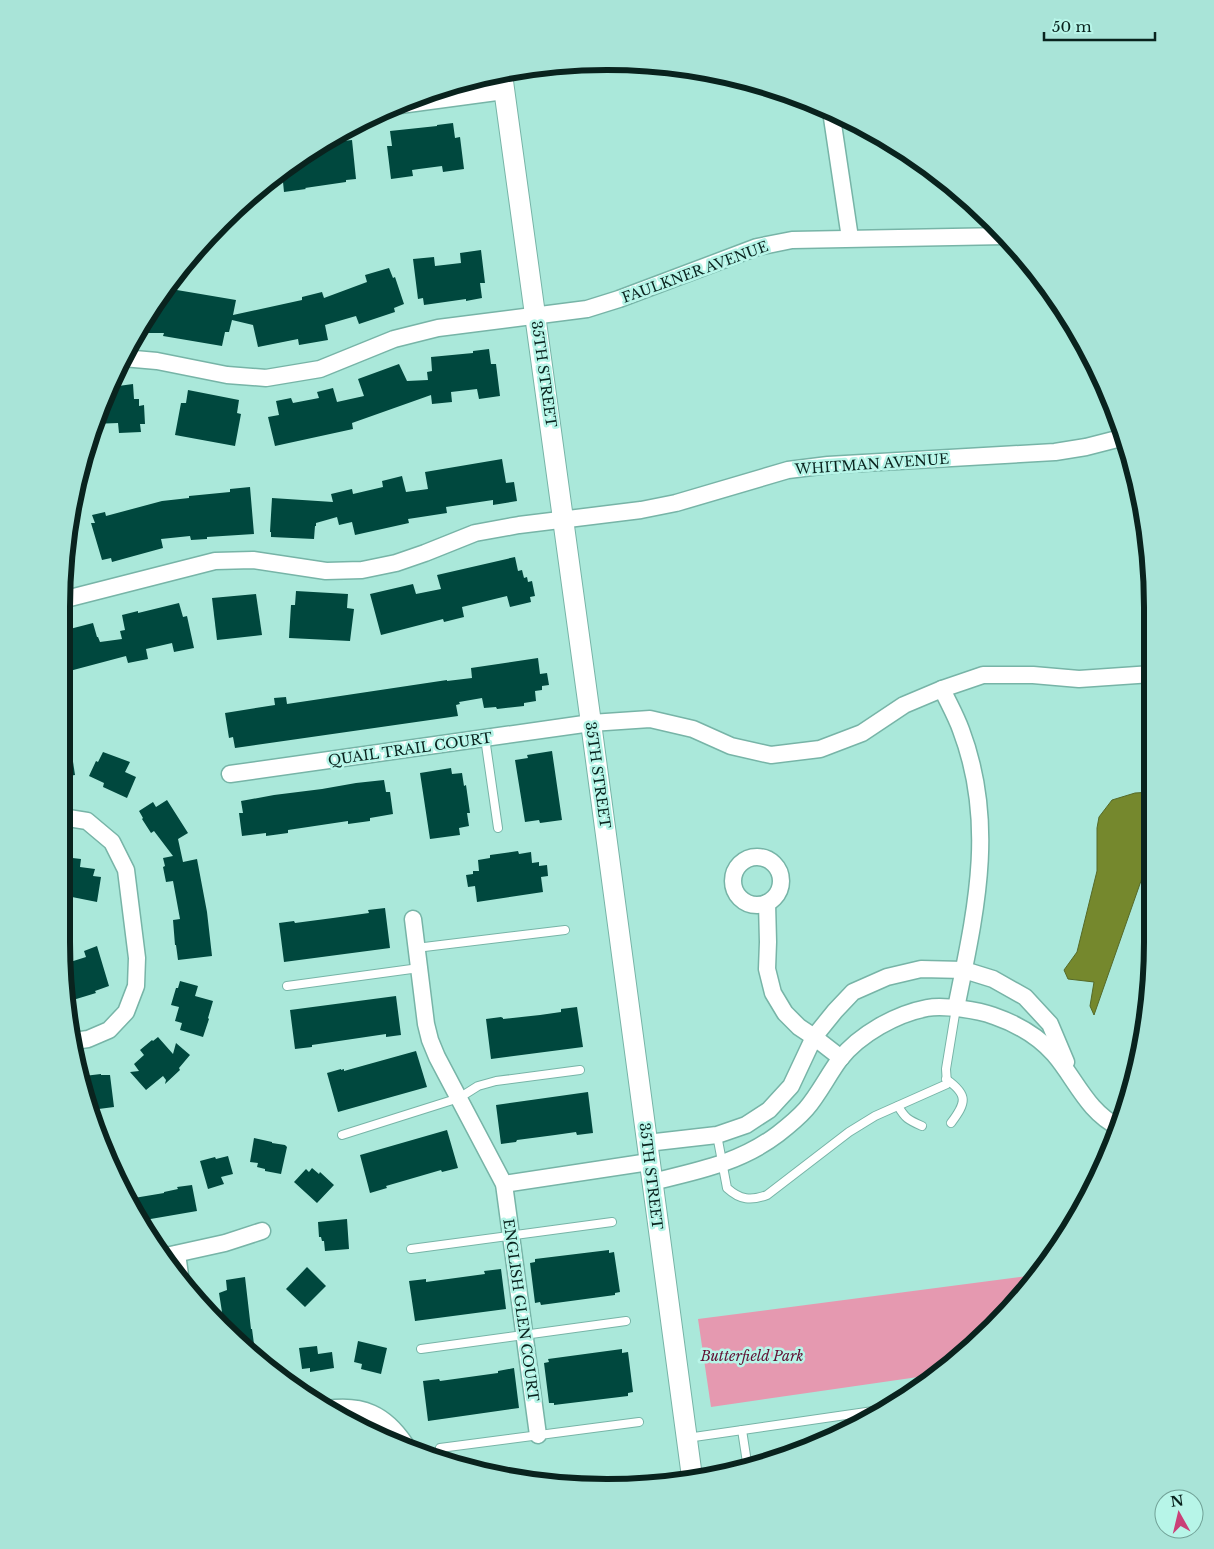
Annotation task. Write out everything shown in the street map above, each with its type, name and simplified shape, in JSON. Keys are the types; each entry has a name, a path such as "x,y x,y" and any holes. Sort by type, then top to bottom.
{"street":[{"path":"444,95 503,83"},
{"name":"35TH STREET","path":"503,83 564,520 691,1472"},
{"path":"832,119 850,238"},
{"name":"FAULKNER AVENUE","path":"131,359 157,361 227,375 266,378 320,369 394,338 429,330 587,309 619,299 757,247 792,240 995,236"},
{"name":"WHITMAN AVENUE","path":"70,598 215,561 254,560 326,571 362,570 396,563 475,533 519,525 641,510 788,470 828,465 1055,452 1117,439"},
{"name":"QUAIL TRAIL COURT","path":"230,774 591,723 650,718 693,729 731,746 770,754 820,749 862,733 904,705 942,688 983,675 1033,675 1079,679 1144,675"},
{"path":"942,688 961,730 974,774 980,819 981,843 978,891 956,1008"},
{"path":"70,818 87,821 112,842 126,870 137,958 136,986 126,1012 109,1030 88,1040 79,1041"},
{"path":"767,903 767,969 773,993 785,1013 799,1027 841,1058"},
{"name":"ENGLISH GLEN COURT","path":"412,919 426,1024 430,1040 504,1184 538,1435"},
{"path":"649,1162 746,1125 768,1110 791,1086 814,1037 853,992 887,977 921,969 964,970 993,979 1025,997 1050,1024 1075,1082"},
{"path":"504,1184 649,1162 723,1164 750,1153 778,1134 806,1110 841,1058 864,1036 893,1019 928,1008 956,1008 993,1015 1030,1032 1054,1053 1094,1110 1113,1123"},
{"path":"172,1255 225,1243 262,1230"},
{"path":"338,1407 361,1409 380,1417 396,1431 400,1438"}],"lane":[{"path":"486,738 498,828"},
{"path":"416,948 565,930"},
{"path":"287,986 419,968"},
{"path":"717,1135 727,1188 741,1198 750,1200 767,1195 849,1132 875,1116 947,1084 946,1069 956,1008"},
{"path":"342,1135 459,1098 478,1086 496,1081 580,1070"},
{"path":"946,1079 957,1086 963,1097 962,1108 951,1123"},
{"path":"898,1106 903,1115 922,1126"},
{"path":"411,1249 612,1222"},
{"path":"421,1349 626,1321"},
{"path":"687,1438 860,1416"},
{"path":"440,1448 639,1422"},
{"path":"742,1430 747,1461"}],"green space":[{"name":"Butterfield Park","path":"1027,1276 987,1322 961,1346 922,1376 711,1407 698,1319"}],"shaded area":[{"path":"1144,792 1144,874 1094,1015 1090,1006 1094,982 1068,979 1064,970 1077,952 1097,871 1097,828 1099,817 1112,800 1135,793"}],"building":[{"path":"453,123 455,138 460,137 464,169 443,172 442,166 419,169 412,170 413,176 391,179 387,146 392,146 390,131"},
{"path":"343,140 352,140 356,179 284,192 283,179"},
{"path":"481,250 485,283 480,283 482,298 424,305 423,298 418,299 413,259 434,257 435,266 461,263 460,253"},
{"path":"389,268 393,278 395,277 404,304 394,308 395,312 359,324 356,316 325,325 328,340 299,345 298,339 258,347 253,325 232,320 229,332 225,332 222,346 163,336 164,333 145,333 174,290 236,300 233,315 302,300 302,297 322,292 324,298 367,282 365,275"},
{"path":"489,349 491,364 496,364 500,396 479,399 477,389 451,392 452,402 432,404 431,395 352,423 353,429 275,446 268,417 279,415 276,401 291,398 293,403 319,398 317,392 333,388 337,402 364,396 358,379 399,364 407,381 428,380 427,372 432,371 431,357 473,353 473,351"},
{"path":"133,384 134,399 139,399 139,406 144,405 145,424 140,424 141,432 119,433 118,423 102,424 118,386"},
{"path":"188,390 239,400 237,413 241,414 235,446 175,435 181,403 186,403"},
{"path":"502,459 506,483 514,482 517,501 493,505 493,500 446,507 447,513 408,519 409,523 355,535 352,522 339,525 337,517 316,523 314,539 271,537 272,498 333,502 331,494 352,489 353,494 383,487 382,481 402,476 406,492 428,489 425,472"},
{"path":"250,487 254,534 191,540 190,536 161,539 163,548 112,562 111,558 102,560 91,523 95,523 92,515 105,512 106,516 162,501 230,492 230,489"},
{"path":"515,557 518,571 522,570 524,578 527,577 528,582 532,581 535,596 530,597 531,602 510,607 507,596 462,607 464,617 444,622 443,619 381,635 370,594 413,584 416,594 441,589 437,575"},
{"path":"296,591 348,594 347,608 354,609 350,641 289,638 291,605 295,605"},
{"path":"256,594 262,635 217,640 212,598"},
{"path":"179,603 183,617 187,616 194,648 174,652 172,643 146,649 148,659 128,663 126,656 70,671 70,629 93,623 100,642 122,639 120,631 125,630 122,615 138,611 138,613"},
{"path":"538,658 540,674 547,673 549,685 542,686 542,690 535,691 536,701 524,703 524,706 497,709 496,707 484,708 482,698 459,702 460,704 456,705 458,716 235,748 233,737 229,738 225,713 275,705 274,698 286,697 287,704 472,678 471,668"},
{"path":"70,742 75,775 70,776"},
{"path":"552,751 562,820 540,823 539,820 525,822 515,760 528,758 527,755"},
{"path":"103,752 130,762 125,772 136,777 127,798 103,787 104,783 89,776 96,761 98,762"},
{"path":"451,768 452,774 462,773 464,786 466,785 470,813 467,813 469,826 459,828 460,835 430,839 420,773"},
{"path":"384,780 386,792 390,792 393,814 370,818 370,821 348,824 348,821 288,830 288,833 266,836 266,833 242,836 239,813 243,813 241,801"},
{"path":"167,800 188,833 178,839 183,862 197,859 207,912 212,956 178,960 173,920 180,919 173,881 166,882 163,867 165,866 163,858 173,856 154,831 151,833 139,811 153,802 156,807"},
{"path":"518,851 519,854 531,852 532,863 539,862 539,866 547,865 548,876 541,877 543,892 477,902 475,886 468,887 466,875 473,874 473,871 479,871 478,860 490,858 490,855"},
{"path":"70,858 81,859 80,867 95,869 93,876 101,877 97,902 70,897"},
{"path":"385,908 390,948 284,962 279,923 294,921 295,923 369,913 368,910"},
{"path":"97,946 109,986 95,991 96,993 74,1000 71,962 86,957 84,951"},
{"path":"180,981 198,986 195,996 213,1001 203,1037 180,1030 182,1023 175,1021 179,1007 171,1005"},
{"path":"396,996 401,1035 386,1037 386,1034 295,1049 290,1010"},
{"path":"577,1007 583,1047 491,1059 486,1019 540,1015 561,1012 561,1009"},
{"path":"158,1037 173,1054 176,1043 190,1055 179,1068 180,1070 165,1084 166,1080 163,1076 146,1090 130,1072 139,1071 134,1064 144,1055 140,1050"},
{"path":"416,1051 427,1087 338,1112 327,1073 341,1069 344,1069 344,1071"},
{"path":"110,1075 114,1107 96,1109 87,1076"},
{"path":"588,1092 593,1133 577,1135 576,1132 501,1144 496,1105"},
{"path":"447,1130 458,1168 442,1172 441,1170 386,1186 387,1188 370,1193 360,1155"},
{"path":"254,1138 287,1147 281,1174 265,1171 265,1169 257,1167 258,1163 250,1162"},
{"path":"228,1156 233,1174 221,1177 224,1184 208,1189 200,1161"},
{"path":"312,1168 319,1174 320,1172 334,1185 317,1203 294,1182 306,1169 309,1172"},
{"path":"192,1185 197,1211 148,1219 135,1198 164,1193 178,1189 177,1187"},
{"path":"347,1219 349,1249 325,1251 324,1241 319,1237 318,1222"},
{"path":"609,1250 609,1253 614,1252 620,1292 615,1293 615,1295 541,1305 540,1302 535,1303 530,1263 535,1262 535,1259"},
{"path":"307,1267 326,1286 305,1307 286,1289"},
{"path":"501,1269 506,1309 415,1321 409,1281 426,1279 426,1282 485,1274 484,1271"},
{"path":"245,1277 254,1344 251,1344 223,1318 219,1293 227,1290 226,1280"},
{"path":"358,1341 387,1348 381,1374 361,1369 362,1364 354,1362"},
{"path":"317,1346 318,1354 332,1352 334,1368 310,1372 310,1368 302,1369 299,1348"},
{"path":"622,1349 622,1353 628,1352 633,1392 628,1393 628,1396 554,1405 554,1403 549,1403 544,1363 549,1362 548,1359"},
{"path":"514,1368 519,1408 428,1421 423,1381 439,1379 440,1381 498,1373 498,1371"}]}
